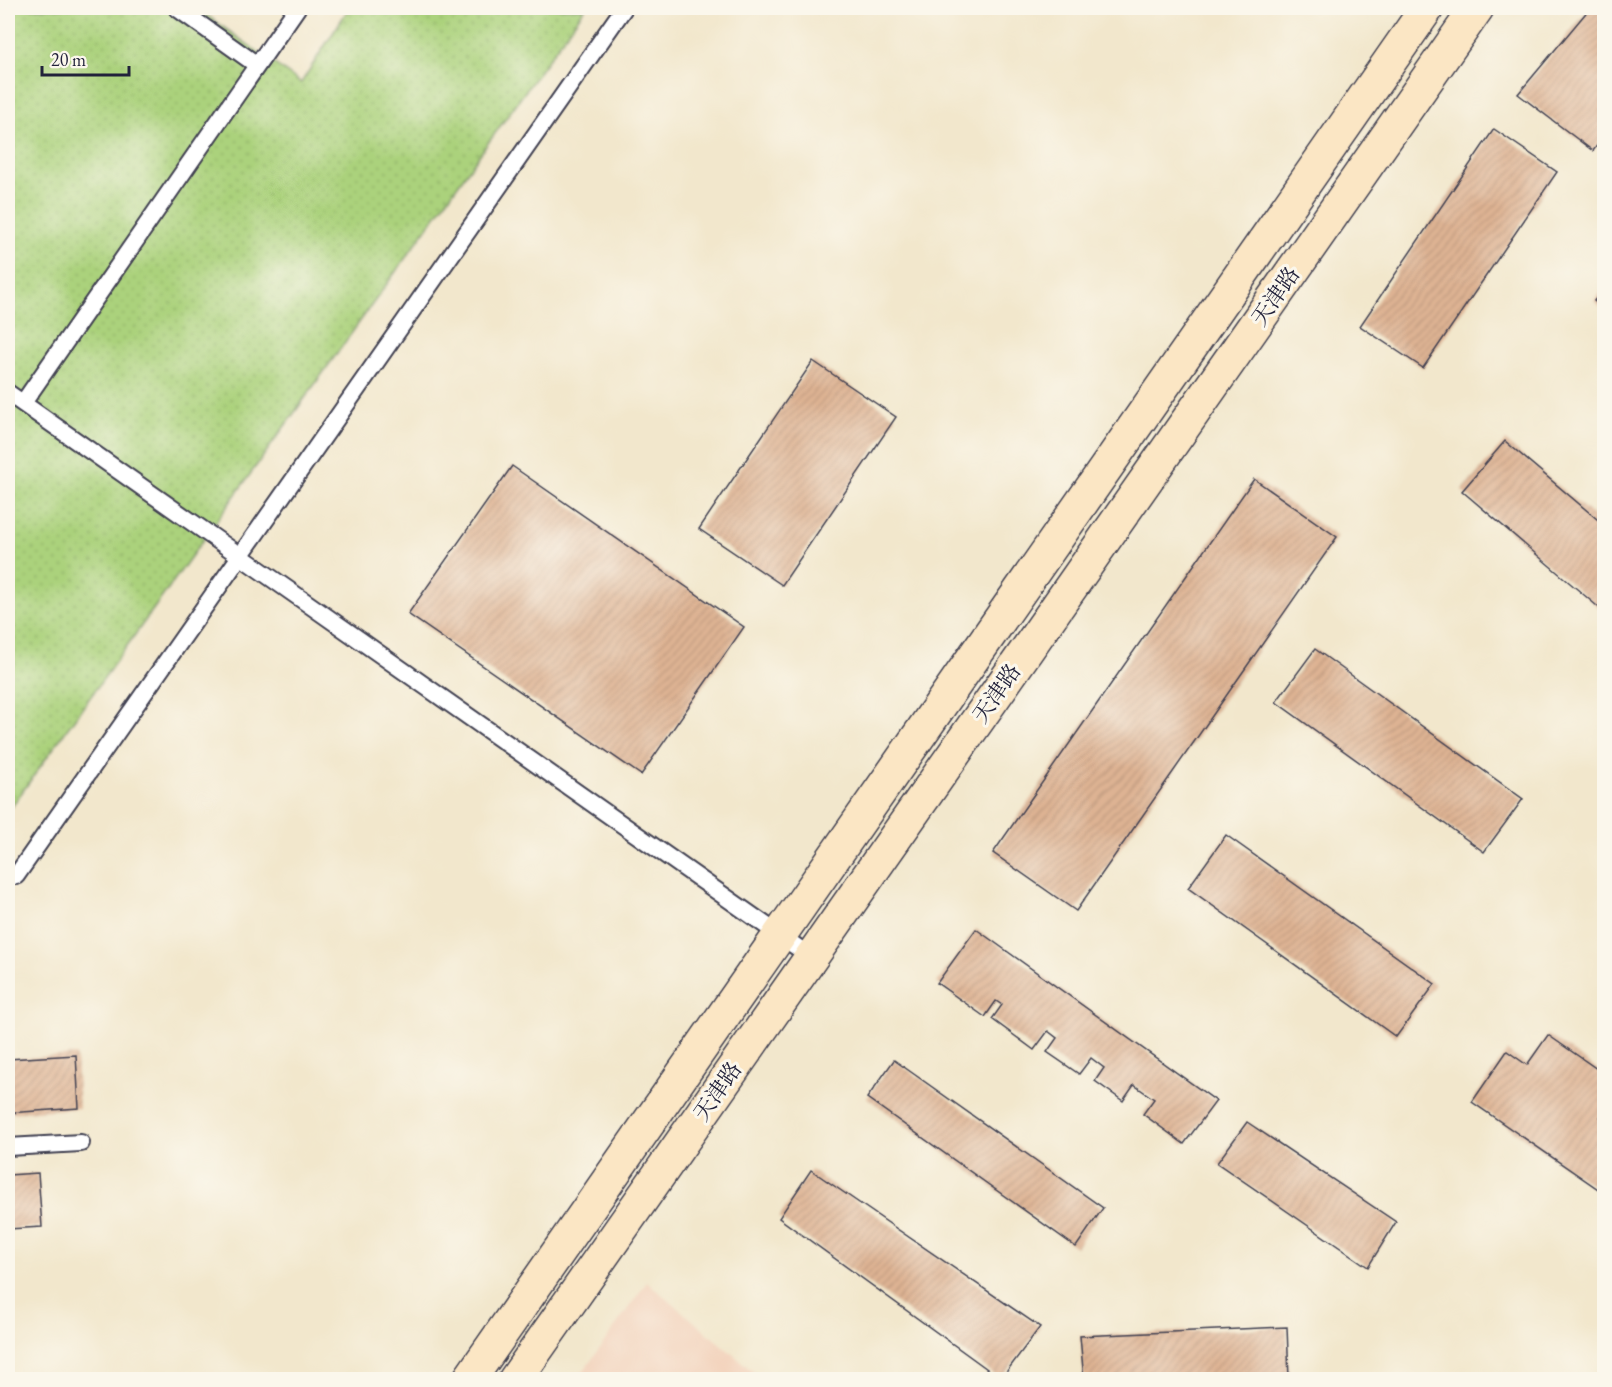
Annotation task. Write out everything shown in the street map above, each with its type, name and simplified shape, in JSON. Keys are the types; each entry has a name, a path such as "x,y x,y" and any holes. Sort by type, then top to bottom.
{"main road":[{"name":"天津路","path":"469,1380 1427,8"},
{"name":"天津路","path":"515,1380 1477,8"}],"lane":[{"path":"177,8 257,65"},
{"path":"22,403 297,8"},
{"path":"16,876 624,8"},
{"path":"8,393 811,957"},
{"path":"8,1147 81,1143"}],"shaded area":[{"path":"647,1282 762,1379 578,1379"}],"green space":[{"path":"8,8 197,8 301,83 349,8 585,8 12,806 8,802"}],"building":[{"path":"1590,8 1604,8 1604,136 1593,151 1518,94"},
{"path":"1494,129 1557,172 1423,368 1360,326"},
{"path":"1604,289 1604,309 1594,301"},
{"path":"813,361 896,417 782,585 699,529"},
{"path":"1505,441 1604,525 1604,612 1462,491"},
{"path":"512,466 744,627 641,775 408,614"},
{"path":"1254,479 1337,537 1076,911 993,853"},
{"path":"1315,649 1523,799 1484,852 1276,702"},
{"path":"1226,835 1435,984 1396,1037 1188,888"},
{"path":"976,929 1216,1101 1184,1144 1143,1114 1154,1099 1134,1085 1123,1101 1095,1081 1104,1068 1091,1058 1079,1074 1047,1052 1057,1038 1048,1031 1034,1050 992,1019 1002,1005 996,1001 985,1017 937,983"},
{"path":"1548,1035 1604,1074 1604,1110 1600,1117 1604,1120 1604,1193 1472,1102 1507,1051 1527,1065"},
{"path":"76,1055 79,1108 8,1113 8,1059"},
{"path":"894,1060 1103,1208 1076,1247 867,1098"},
{"path":"1247,1122 1396,1222 1368,1267 1217,1163"},
{"path":"811,1170 1040,1327 1001,1379 779,1218"},
{"path":"38,1173 42,1227 8,1229 8,1175"},
{"path":"1287,1327 1289,1379 1084,1380 1080,1336"}]}
